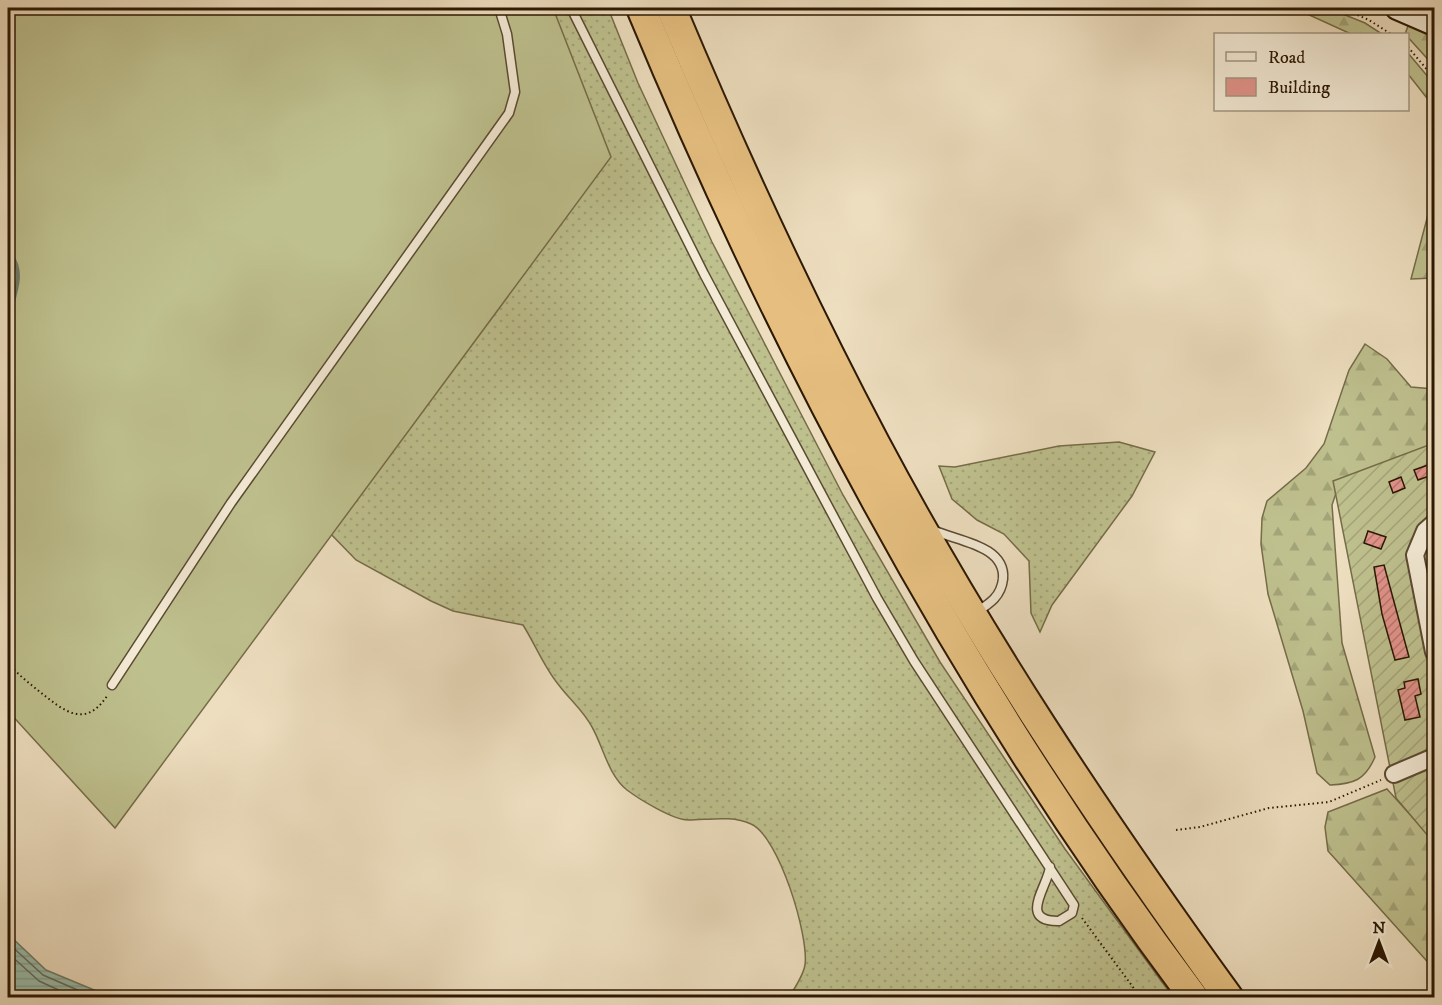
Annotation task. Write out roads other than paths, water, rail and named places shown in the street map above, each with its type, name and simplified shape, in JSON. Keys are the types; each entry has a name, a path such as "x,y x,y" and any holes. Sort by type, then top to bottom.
{"highway":[{"path":"641,8 693,131 763,284 850,454 960,621 1048,737 1128,856 1229,998"},
{"path":"671,8 719,122 790,276 919,522 960,621 1022,749 1109,879 1194,998"}],"main road":[{"path":"1397,8 1434,24"}],"street":[{"path":"1434,523 1425,531 1415,555 1434,652"},
{"path":"1394,774 1434,757"}],"lane":[{"path":"112,685 231,503 508,113 515,92 507,34 499,8"},
{"path":"571,8 704,274 877,598 914,661 1050,867 1074,905 1072,913 1059,921 1050,921 1038,913 1036,903 1049,878 1050,867"},
{"path":"919,522 948,537 992,552 1000,560 1003,576 1001,591 993,601 960,621"}],"water":[{"path":"8,843 14,855 8,888"},
{"path":"8,934 46,970 111,997 8,997"}],"waterway":[{"path":"8,252 14,259 18,275 16,292 8,318"}]}
